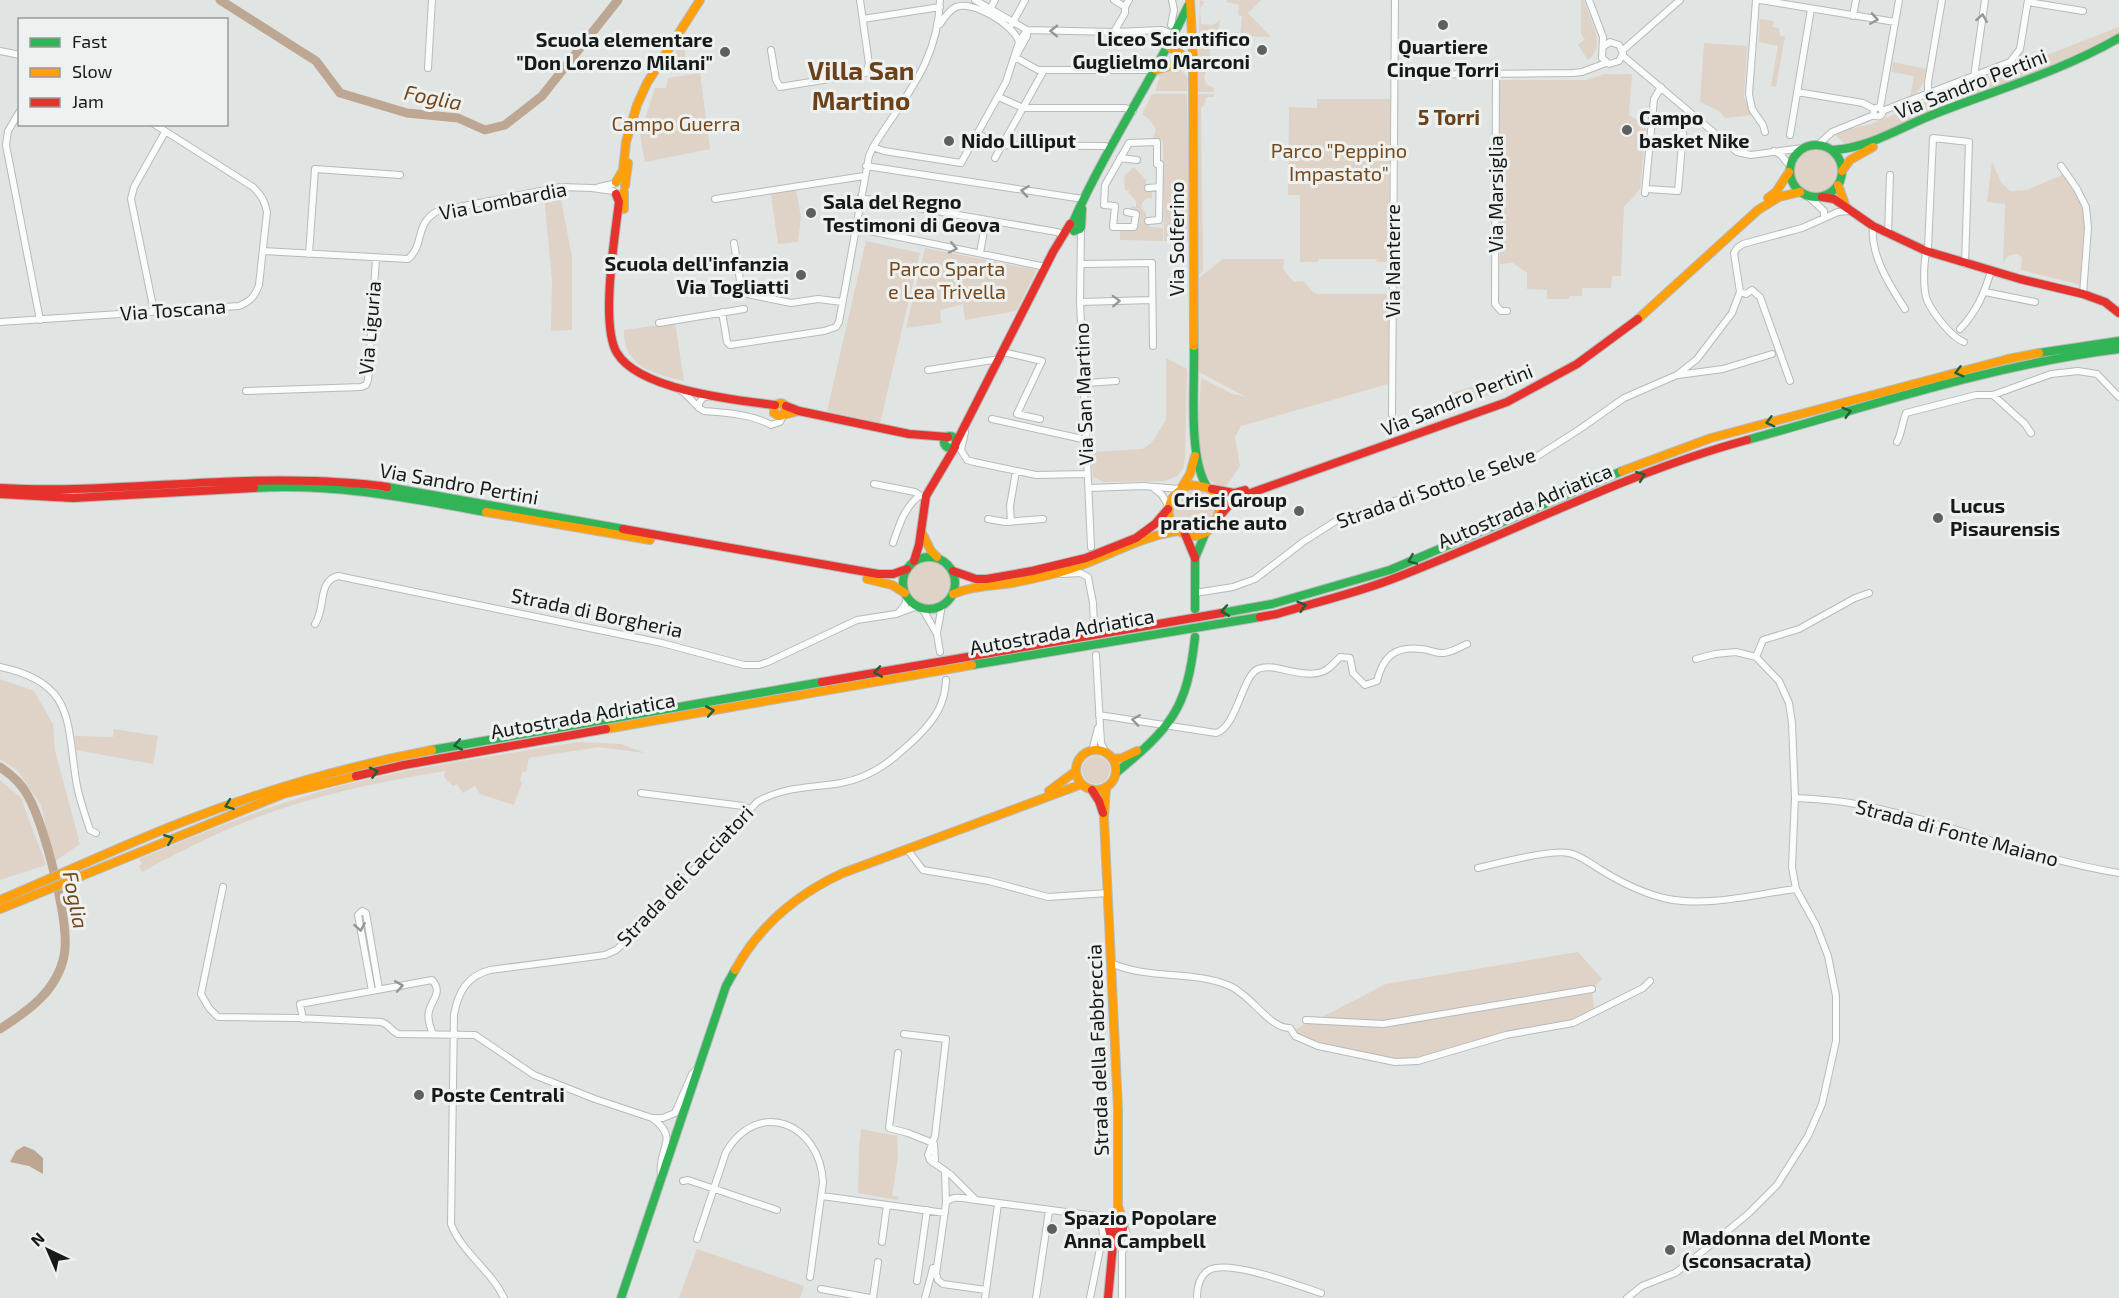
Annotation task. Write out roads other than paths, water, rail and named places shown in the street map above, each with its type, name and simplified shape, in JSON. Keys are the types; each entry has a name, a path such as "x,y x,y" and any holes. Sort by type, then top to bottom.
{"main road":[{"path":"700,0 647,83 634,114 626,142 618,188 620,248 611,316 612,342 617,353 632,369 674,387 759,403 780,411 799,411 950,443"},
{"path":"914,561 919,548 922,497 947,461 950,443 965,424 1064,235 1076,226 1083,199 1114,160 1112,148 1169,47 1190,0"},
{"name":"Via Solferino","path":"1190,0 1193,55 1195,456 1200,475 1209,487"},
{"name":"Via Solferino","path":"1192,22 1195,0"},
{"name":"Via Sandro Pertini","path":"1833,150 1855,149 1931,115 2064,66 2119,38"},
{"name":"Via Sandro Pertini","path":"1842,171 1850,160 1918,126 2063,72 2119,44"},
{"path":"1169,47 1181,54"},
{"path":"1156,70 1177,66 1193,55"},
{"path":"1177,66 1193,80"},
{"path":"1822,197 1838,185 1842,171 1838,156 1833,150 1819,144 1797,152 1790,169 1795,187 1800,192 1809,197 1834,199 1873,226 1926,251 1965,264 2084,294 2105,302 2119,313"},
{"name":"Via Sandro Pertini","path":"1181,488 1190,485 1234,493 1482,407 1548,377 1630,322 1742,218 1776,192 1790,169"},
{"path":"1838,185 1847,209"},
{"name":"Via Sandro Pertini","path":"1204,534 1211,530 1230,504 1245,495 1508,402 1550,380 1587,358 1632,325 1758,210 1779,197 1800,192"},
{"name":"Autostrada Adriatica","path":"0,909 185,821 281,787 400,756 1272,604 1390,570 1636,465 1711,438 2008,359 2070,347 2119,341"},
{"name":"Autostrada Adriatica","path":"0,900 283,794 404,765 1088,644 1277,614 1393,579 1641,476 1717,448 2009,367 2071,355 2119,349"},
{"name":"Via Solferino","path":"1181,488 1190,474 1195,456"},
{"name":"Via Sandro Pertini","path":"0,488 72,491 260,480 375,485 878,574 893,574 907,568"},
{"name":"Via Sandro Pertini","path":"0,494 84,498 264,487 373,492 874,580 892,585 920,607"},
{"path":"1209,487 1219,503 1219,517"},
{"path":"906,595 904,576 907,568 921,558 944,560 953,570 976,579 987,579 1026,573 1090,556 1139,535 1160,521 1174,494 1181,488"},
{"path":"1168,508 1172,523 1182,533 1195,558"},
{"path":"921,530 928,546 937,558"},
{"path":"920,607 929,609 942,605 953,594 966,588 1020,582 1055,574 1092,562 1156,535 1182,533 1191,536 1204,534 1195,558 1195,609"},
{"path":"953,570 955,587 953,594"},
{"path":"1076,771 1082,784 1092,790 1106,787 1111,784 1116,774 1170,724 1180,707 1188,685 1195,637"},
{"path":"1024,805 1058,786 1076,771 1080,758 1092,751 1122,758 1148,746"},
{"path":"1109,756 1116,774"},
{"path":"621,1298 726,986 746,950 769,923 793,901 817,885 843,873 1082,784"},
{"name":"Strada della Fabbreccia","path":"1106,787 1104,818 1118,1110 1118,1206 1115,1226"},
{"name":"Strada della Fabbreccia","path":"1092,790 1099,801 1104,818"},
{"path":"1108,1298 1115,1226"}],"street":[{"path":"428,68 432,0"},
{"path":"771,50 776,80 780,87 866,73 869,66 860,0"},
{"path":"975,0 1012,25 1027,30 1114,32 1162,30 1175,35"},
{"path":"989,11 994,0"},
{"path":"1019,42 1012,25 1025,0"},
{"path":"1114,0 1125,7"},
{"path":"1114,32 1125,13 1129,0"},
{"path":"1171,25 1174,10 1172,0"},
{"name":"Via Nanterre","path":"1392,414 1395,0"},
{"path":"1582,72 1601,55 1604,46 1589,0"},
{"path":"1604,46 1620,48 1633,41 1680,0"},
{"path":"1765,132 1752,109 1749,94 1758,0 1895,22"},
{"path":"1853,16 1856,0"},
{"path":"1877,110 1899,0"},
{"path":"1928,94 1942,0"},
{"path":"1974,77 1985,0"},
{"path":"1819,144 1834,131 1877,110 1974,77 2004,65 2016,57 2020,49 2028,1 2083,11"},
{"path":"863,19 941,2 956,7 967,6 989,11"},
{"path":"722,312 727,342 736,346 836,327 839,322 866,166 873,147 925,66 938,27 941,2"},
{"path":"938,27 947,13 956,7"},
{"path":"1790,135 1811,9"},
{"path":"1598,24 1635,66 1732,149 1751,154 1803,148"},
{"path":"873,147 961,163 1006,82 1019,42 1027,30"},
{"path":"1015,57 1027,36 1027,30"},
{"path":"1616,63 1620,48"},
{"path":"0,51 18,55"},
{"path":"1601,55 1606,63"},
{"path":"1015,57 1038,70 1156,70"},
{"path":"1394,75 1582,72 1606,63 1635,66"},
{"path":"995,158 1044,70"},
{"name":"Via Marsiglia","path":"1496,74 1495,304 1504,311"},
{"path":"1660,87 1654,99 1646,191 1678,191 1683,133"},
{"path":"1797,92 1863,103 1877,110"},
{"path":"1001,98 1023,108 1125,108 1133,111"},
{"path":"18,114 8,131 6,145 40,320"},
{"name":"Via Toscana","path":"0,322 239,306 249,302 255,295 259,285 267,212 261,194 157,126"},
{"path":"154,311 131,199 134,187 165,132"},
{"path":"977,134 1002,146 1104,146 1112,148"},
{"path":"1964,342 1958,340 1949,331 1927,299 1926,251 1928,248 1933,138 1969,142 1965,264"},
{"path":"1127,212 1136,214 1134,227 1113,227 1115,206 1104,205 1105,185 1114,160 1129,143 1157,142 1157,164 1160,164 1159,220 1148,221"},
{"path":"1774,151 1784,157 1790,169"},
{"path":"1114,160 1137,160"},
{"path":"866,166 1083,199"},
{"path":"2061,166 2086,207 2088,228 2084,294"},
{"path":"309,254 315,169 400,175"},
{"path":"1888,234 1890,175"},
{"path":"715,199 864,176"},
{"name":"Via Lombardia","path":"263,251 408,259 416,248 424,222 438,212 561,187 618,188"},
{"path":"1148,188 1160,187"},
{"path":"1809,197 1824,210 1824,218"},
{"path":"860,198 1064,235"},
{"path":"1790,381 1760,297 1752,290 1746,294 1740,292 1734,253 1743,244 1802,228 1847,209"},
{"path":"980,254 986,220"},
{"name":"Via San Martino","path":"1076,226 1081,241 1080,302 1091,547"},
{"path":"1873,226 1872,237 1883,270 1905,309"},
{"path":"855,228 1046,267"},
{"path":"734,243 742,293 791,303 818,299 842,302"},
{"name":"Via Liguria","path":"246,391 366,385 376,258"},
{"path":"1081,264 1152,263 1153,346"},
{"path":"1960,329 1972,316 1985,292 1991,271"},
{"name":"Strada di Sotto le Selve","path":"1195,593 1233,587 1255,579 1303,542 1339,519 1410,496 1464,483 1536,457 1624,398 1688,368 1726,323 1740,292"},
{"path":"1985,292 2035,302"},
{"path":"1080,302 1152,300"},
{"path":"659,323 744,309"},
{"path":"1677,375 1723,369 1772,354"},
{"path":"928,370 1002,356 1042,361 1017,414 1040,419"},
{"path":"1688,368 1700,373"},
{"path":"1897,441 1906,413 1976,395 1993,394 2051,374 2079,371 2097,374 2119,397"},
{"path":"1084,383 1116,381"},
{"path":"674,387 687,394 699,408 705,411 742,415 767,423 774,419 780,411"},
{"path":"699,408 699,403 703,398 714,394"},
{"path":"1993,394 2025,424 2031,433"},
{"path":"971,413 961,450 967,460 1048,476 1087,474"},
{"path":"992,419 1087,440"},
{"path":"1011,522 1010,506 1017,471"},
{"path":"874,484 915,492 922,497 912,502 906,511 892,543"},
{"path":"1089,489 1152,486 1181,488"},
{"path":"1152,486 1162,495 1168,508"},
{"path":"988,519 1011,522 1042,519"},
{"path":"1055,574 1085,574 1090,582 1094,626"},
{"name":"Strada di Borgheria","path":"315,624 320,618 326,584 330,578 338,576 662,643 752,666 768,662 860,619 896,614 920,607"},
{"path":"1756,657 1763,640 1799,629 1855,598 1869,593"},
{"path":"896,614 905,605 906,595"},
{"path":"940,652 937,634 942,605"},
{"path":"920,607 937,634"},
{"path":"1100,716 1170,724 1216,734 1220,733 1235,711 1250,678 1260,668 1270,667 1305,673 1319,672 1328,669 1340,657 1350,658 1353,672 1365,685 1377,681 1380,667 1388,656 1407,649 1444,653 1467,644"},
{"path":"1627,1298 1642,1287 1675,1273 1766,1197 1786,1172 1808,1136 1822,1104 1836,1041 1836,996 1828,956 1816,925 1796,889 1792,867 1795,798 1789,703 1779,681 1756,657 1736,652 1696,659"},
{"path":"1096,656 1101,743 1109,756"},
{"path":"0,667 31,676 44,684 60,702 71,732 81,806 90,830 96,833"},
{"name":"Strada dei Cacciatori","path":"504,1298 499,1287 456,1237 451,1224 453,1035 457,999 468,980 481,972 490,970 592,957 615,950 633,935 749,809 766,796 783,790 842,783 883,767 899,754 935,716 944,698 946,680"},
{"path":"1092,751 1100,716"},
{"path":"641,793 749,809"},
{"name":"Strada di Fonte Maiano","path":"1795,798 1853,804 1937,825 2053,860 2119,873"},
{"path":"907,849 923,870 996,883 1035,895 1048,897 1108,893"},
{"path":"1478,868 1560,852 1576,855 1624,884 1646,893 1686,902 1722,900 1796,889"},
{"path":"223,887 201,994 209,1008 218,1017 381,1022 387,1024 398,1034 475,1035 534,1075 652,1118 663,1118 675,1113 692,1074 698,1068"},
{"path":"362,911 366,913 375,990 358,915 362,911"},
{"path":"1111,963 1130,971 1220,982 1244,994 1276,1025 1290,1028 1301,1040 1318,1046 1395,1062 1418,1061 1506,1035 1573,1023 1642,988 1650,981"},
{"path":"303,1018 300,1004 428,980 434,982 437,994 428,1014 433,1034"},
{"path":"1306,1020 1383,1024 1592,989"},
{"path":"904,1034 946,1039 933,1143 928,1155 933,1163 945,1170 976,1200"},
{"path":"898,1053 889,1128 933,1143"},
{"path":"652,1118 665,1129 668,1135 668,1142 659,1163 661,1178"},
{"path":"697,1239 726,1152 733,1141 742,1132 755,1125 769,1122 783,1124 797,1129 809,1140 823,1167 822,1196 810,1278"},
{"path":"945,1170 946,1203 936,1274 938,1280 943,1284 986,1290"},
{"path":"683,1181 688,1180 777,1210"},
{"path":"822,1196 945,1213"},
{"path":"946,1203 954,1197 1094,1216 1115,1226 1129,1237 1122,1252 1122,1298"},
{"path":"985,1298 998,1204"},
{"path":"882,1242 887,1205"},
{"path":"917,1281 927,1210"},
{"path":"1036,1298 1049,1211"},
{"path":"1094,1216 1102,1227 1115,1226"},
{"path":"1090,1298 1115,1226"},
{"path":"925,1298 939,1253"},
{"path":"821,1289 872,1298 879,1262"},
{"path":"1197,1298 1202,1275 1217,1267 1235,1268 1321,1293"}],"waterway":[{"name":"Foglia","path":"220,0 316,61 340,93 407,113 458,118 485,130 505,125 542,96 618,0"},
{"name":"Foglia","path":"0,767 20,784 34,809 55,875 64,922 65,942 60,968 48,990 31,1007 0,1029"}],"place":[{"name":"Quartiere Cinque Torri","path":"1443,25"},
{"name":"Liceo Scientifico Guglielmo Marconi","path":"1262,50"},
{"name":"Scuola elementare \"Don Lorenzo Milani\"","path":"725,52"},
{"name":"Campo basket Nike","path":"1627,130"},
{"name":"Nido Lilliput","path":"949,141"},
{"name":"Sala del Regno Testimoni di Geova","path":"811,213"},
{"name":"Scuola dell'infanzia Via Togliatti","path":"801,275"},
{"name":"Crisci Group pratiche auto","path":"1299,511"},
{"name":"Lucus Pisaurensis","path":"1938,518"},
{"name":"Poste Centrali","path":"419,1095"},
{"name":"Spazio Popolare Anna Campbell","path":"1052,1229"},
{"name":"Madonna del Monte (sconsacrata)","path":"1670,1250"}],"district":[{"name":"Villa San Martino","path":"861,86"},
{"name":"5 Torri","path":"1449,118"}],"park label":[{"name":"Campo Guerra","path":"676,124"},
{"name":"Parco \"Peppino Impastato\"","path":"1339,162"},
{"name":"Parco Sparta e Lea Trivella","path":"947,280"}]}
